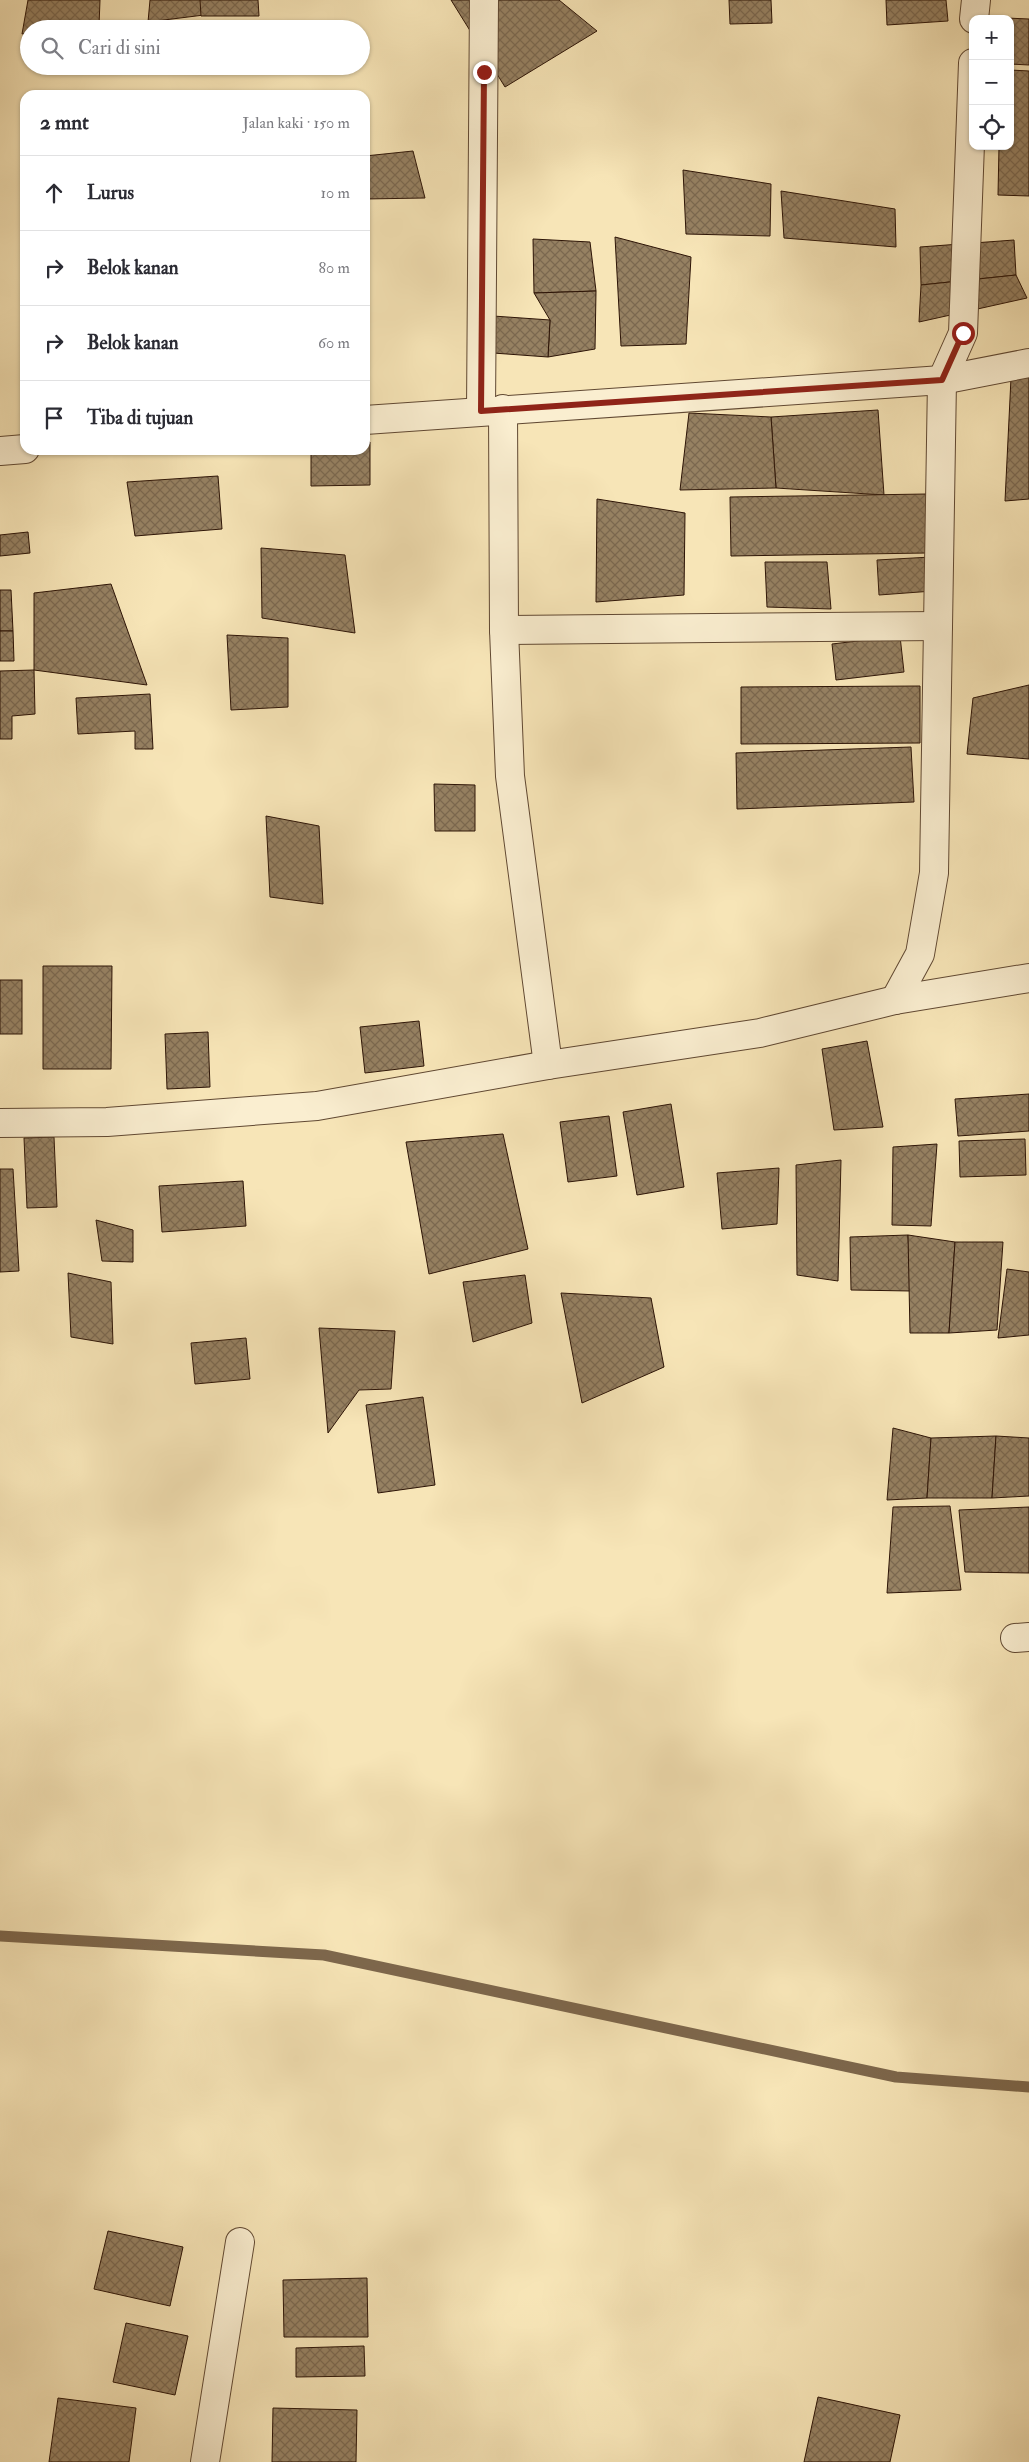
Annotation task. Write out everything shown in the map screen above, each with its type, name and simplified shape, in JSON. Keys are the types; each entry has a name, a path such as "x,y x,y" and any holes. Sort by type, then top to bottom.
{"street":[{"path":"484,0 492,410 510,776 548,1065"},
{"path":"974,15 976,0"},
{"path":"895,1000 920,954 934,873 942,380 963,333 971,105"},
{"path":"370,420 942,380 1029,363"},
{"path":"0,451 20,449"},
{"path":"504,630 938,626"},
{"path":"0,1124 107,1122 317,1106 548,1065 760,1033 895,1000 1029,978"},
{"path":"205,2462 240,2242"}],"building":[{"path":"28,0 100,0 99,20 24,20"},
{"path":"150,0 209,0 212,14 164,20 148,20"},
{"path":"200,0 258,0 259,16 201,16"},
{"path":"451,0 559,0 597,31 505,87"},
{"path":"729,0 771,0 772,23 730,24"},
{"path":"886,0 946,0 948,21 887,25"},
{"path":"1014,18 1029,19 1029,65 1014,64"},
{"path":"1014,70 1029,71 1029,196 998,195 999,150 1014,150"},
{"path":"413,151 425,198 370,199 370,155"},
{"path":"683,170 771,184 770,236 686,234"},
{"path":"781,191 895,209 896,247 784,238"},
{"path":"615,237 691,257 686,344 621,346"},
{"path":"533,239 590,242 596,291 534,293"},
{"path":"1014,240 1016,275 921,285 920,247"},
{"path":"1016,275 1027,298 919,322 921,285"},
{"path":"596,291 595,349 548,357 550,320 534,293"},
{"path":"493,316 550,320 548,357 493,353"},
{"path":"1029,377 1029,499 1005,501 1011,378"},
{"path":"878,410 884,495 776,488 771,417"},
{"path":"689,413 771,417 776,488 680,490"},
{"path":"311,455 370,455 370,485 311,486"},
{"path":"218,476 222,529 135,536 127,482"},
{"path":"927,494 927,553 731,556 730,497"},
{"path":"597,499 685,513 684,595 596,602"},
{"path":"28,532 30,553 0,556 0,535"},
{"path":"261,548 345,555 355,633 262,618"},
{"path":"931,557 933,591 879,595 877,560"},
{"path":"765,562 827,562 831,609 767,607"},
{"path":"111,584 147,685 34,670 34,593"},
{"path":"0,590 11,590 13,631 0,631"},
{"path":"0,631 13,631 14,661 0,661"},
{"path":"227,635 288,638 288,707 231,710"},
{"path":"900,636 904,672 836,680 832,644"},
{"path":"34,670 35,714 12,716 12,739 0,739 0,671"},
{"path":"1029,685 1029,759 967,754 973,698"},
{"path":"920,686 920,743 741,744 741,687"},
{"path":"150,694 153,749 135,749 135,731 78,734 76,698"},
{"path":"911,747 914,802 737,809 736,753"},
{"path":"434,784 475,785 475,831 435,831"},
{"path":"266,816 319,826 323,904 270,897"},
{"path":"43,966 112,966 111,1069 43,1069"},
{"path":"0,980 22,980 22,1034 0,1034"},
{"path":"419,1021 424,1066 365,1073 360,1027"},
{"path":"208,1032 210,1087 167,1089 165,1034"},
{"path":"867,1041 883,1127 834,1130 822,1049"},
{"path":"1029,1094 1029,1131 958,1136 955,1099"},
{"path":"671,1104 684,1187 637,1195 623,1112"},
{"path":"609,1116 617,1176 568,1182 560,1122"},
{"path":"503,1134 528,1249 429,1274 406,1142"},
{"path":"54,1137 57,1207 27,1208 24,1138"},
{"path":"1025,1139 1026,1175 960,1177 959,1141"},
{"path":"937,1144 931,1226 892,1225 893,1147"},
{"path":"841,1160 838,1281 797,1275 796,1165"},
{"path":"779,1168 777,1224 722,1229 717,1173"},
{"path":"0,1169 13,1169 19,1271 0,1272"},
{"path":"243,1181 246,1226 162,1232 159,1186"},
{"path":"96,1220 133,1230 133,1262 102,1261"},
{"path":"908,1235 911,1291 851,1290 850,1237"},
{"path":"908,1235 955,1242 949,1333 910,1333"},
{"path":"955,1242 1003,1242 997,1330 949,1333"},
{"path":"1007,1269 1029,1272 1029,1335 998,1338"},
{"path":"68,1273 111,1282 113,1344 71,1337"},
{"path":"525,1275 532,1323 473,1342 463,1282"},
{"path":"561,1293 651,1298 664,1367 582,1403"},
{"path":"319,1328 395,1331 391,1389 359,1390 328,1433"},
{"path":"246,1338 250,1379 195,1384 191,1343"},
{"path":"423,1397 435,1485 378,1493 366,1405"},
{"path":"893,1428 931,1438 927,1498 887,1500"},
{"path":"996,1436 992,1498 927,1498 931,1438"},
{"path":"996,1436 1029,1438 1029,1496 992,1498"},
{"path":"950,1506 961,1590 887,1593 893,1507"},
{"path":"1029,1507 1029,1573 965,1572 959,1510"},
{"path":"108,2231 183,2247 170,2306 94,2289"},
{"path":"367,2278 368,2337 284,2337 283,2280"},
{"path":"126,2323 188,2336 175,2395 113,2382"},
{"path":"364,2346 365,2376 296,2377 296,2348"},
{"path":"818,2397 900,2415 890,2462 804,2462"},
{"path":"58,2398 136,2408 129,2462 49,2462"},
{"path":"273,2408 357,2410 356,2462 272,2462"}],"waterway":[{"path":"0,1936 324,1955 896,2077 1029,2087"}],"route":[{"path":"484,72 481,411 942,380 963,333"}]}
